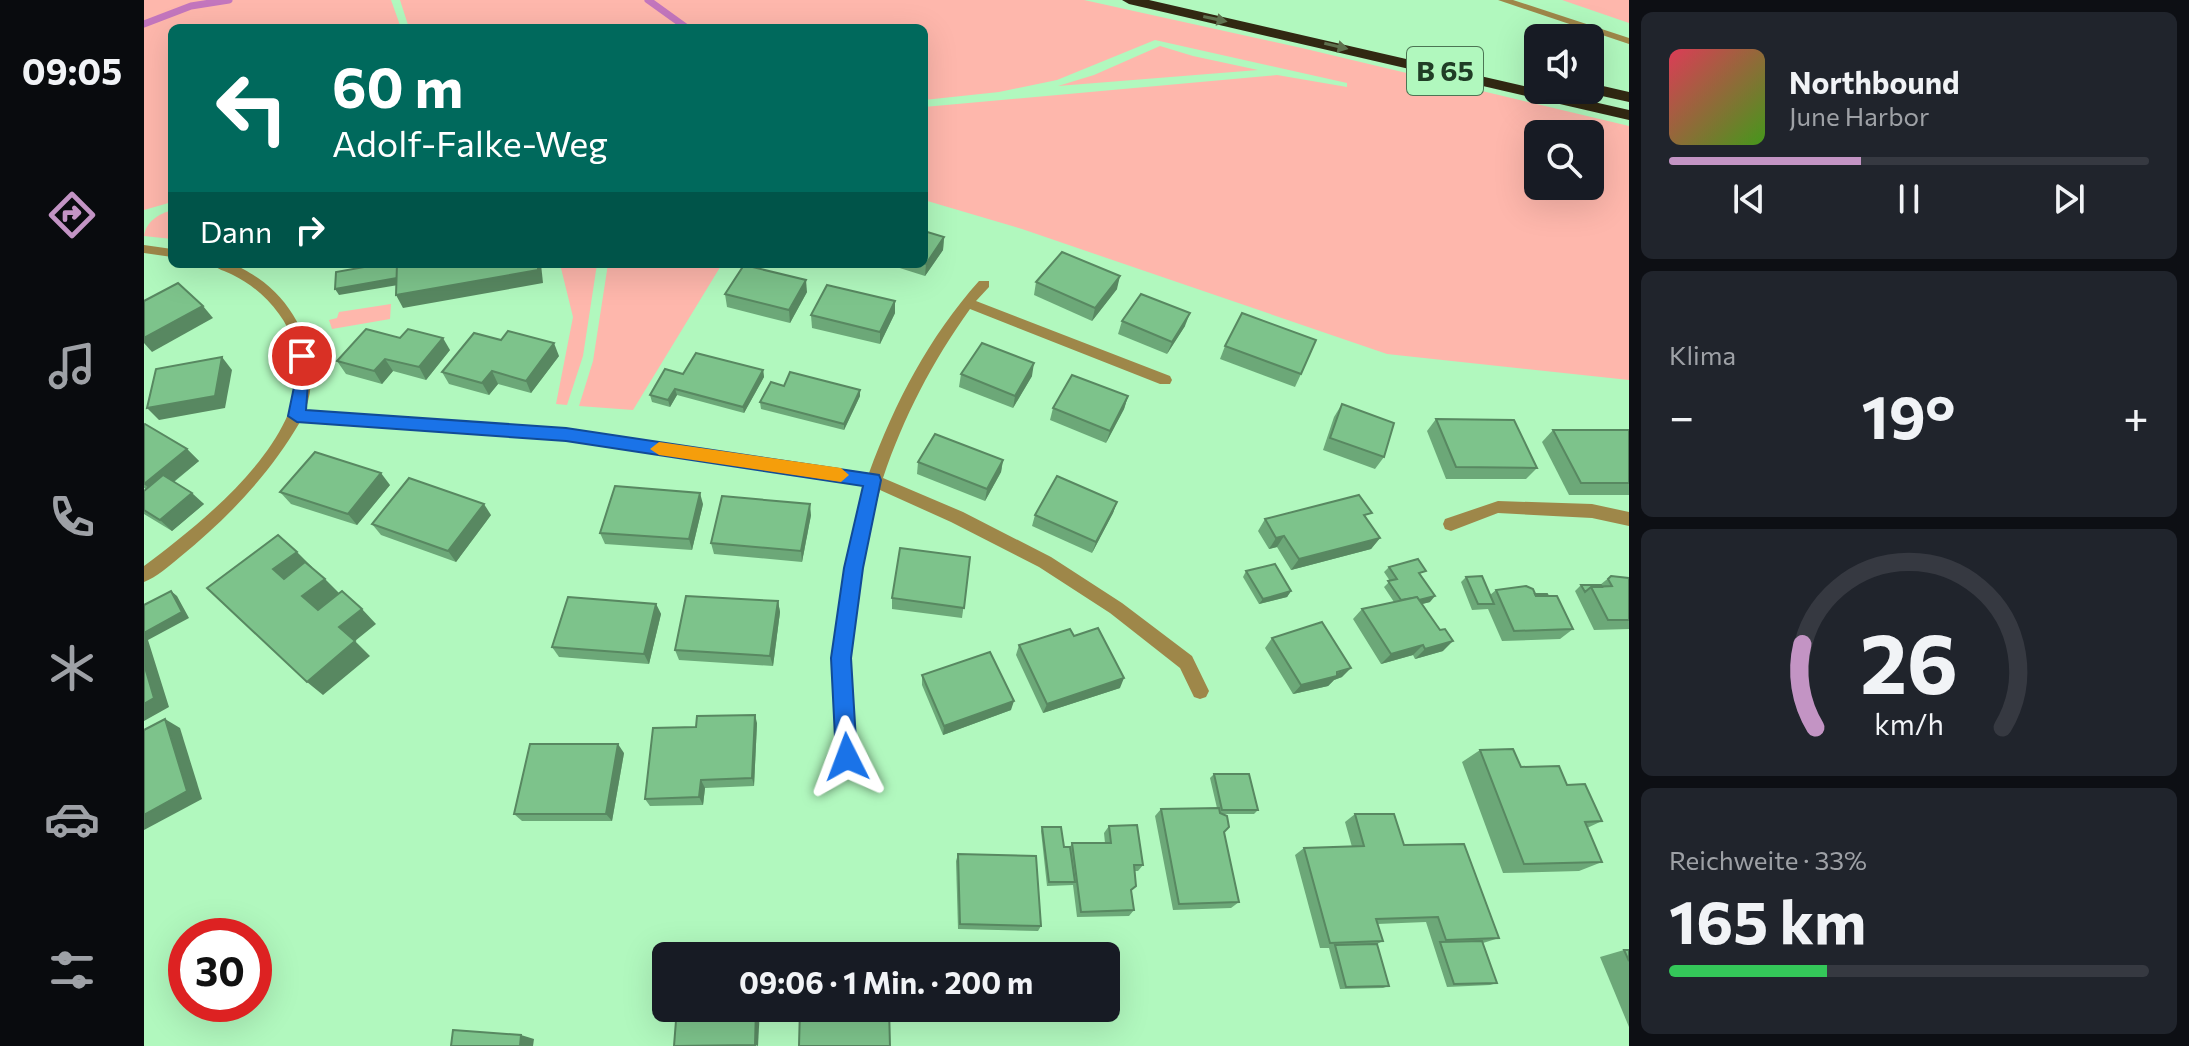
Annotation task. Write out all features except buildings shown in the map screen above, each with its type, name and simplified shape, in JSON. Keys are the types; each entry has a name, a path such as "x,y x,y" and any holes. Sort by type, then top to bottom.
{"highway":[{"name":"B 65","path":"1129,0 1171,9 1334,30"},
{"name":"B 65","path":"1199,0 1261,21 1629,115"},
{"path":"1604,91 1629,97"}],"street":[{"path":"1503,0 1629,41"},
{"path":"144,249 168,252"},
{"path":"144,575 187,543 230,502 266,460 297,416 302,387 302,356 297,332 282,306 259,284 226,268"},
{"path":"847,757 841,658 854,568 873,480 919,372 940,337 984,284"},
{"path":"967,303 1165,380"},
{"path":"297,416 566,435 873,480 957,517 1045,562 1116,608 1186,662 1200,691"},
{"path":"1451,524 1498,507 1592,511 1629,519"}],"shaded area":[{"path":"144,0 391,0 400,24 168,24 168,203 144,210"},
{"path":"400,0 1084,0 1604,120 1524,120 1524,200 1604,200 1604,120 1629,126 1629,380 1387,354 1022,229 928,201 928,107 1277,75 1347,87 1347,83 1155,40 1057,80 999,92 928,100 928,24 408,24"},
{"path":"1562,0 1629,0 1629,23"},
{"path":"1160,46 1258,70 1058,86 1094,75"},
{"path":"168,212 168,239 144,236 147,226"},
{"path":"561,268 596,268 583,356 567,405 556,404 573,317"},
{"path":"607,268 720,268 633,410 579,406 593,361"},
{"path":"391,304 390,319 332,329 329,320 337,318 339,312"}],"waterway":[{"path":"144,24 191,6 229,0"},
{"path":"648,0 681,24"}],"slow traffic":[{"path":"659,449 841,475"}],"route":[{"path":"302,356 302,387 297,416 566,435 873,480 854,568 841,658 847,757"}]}
